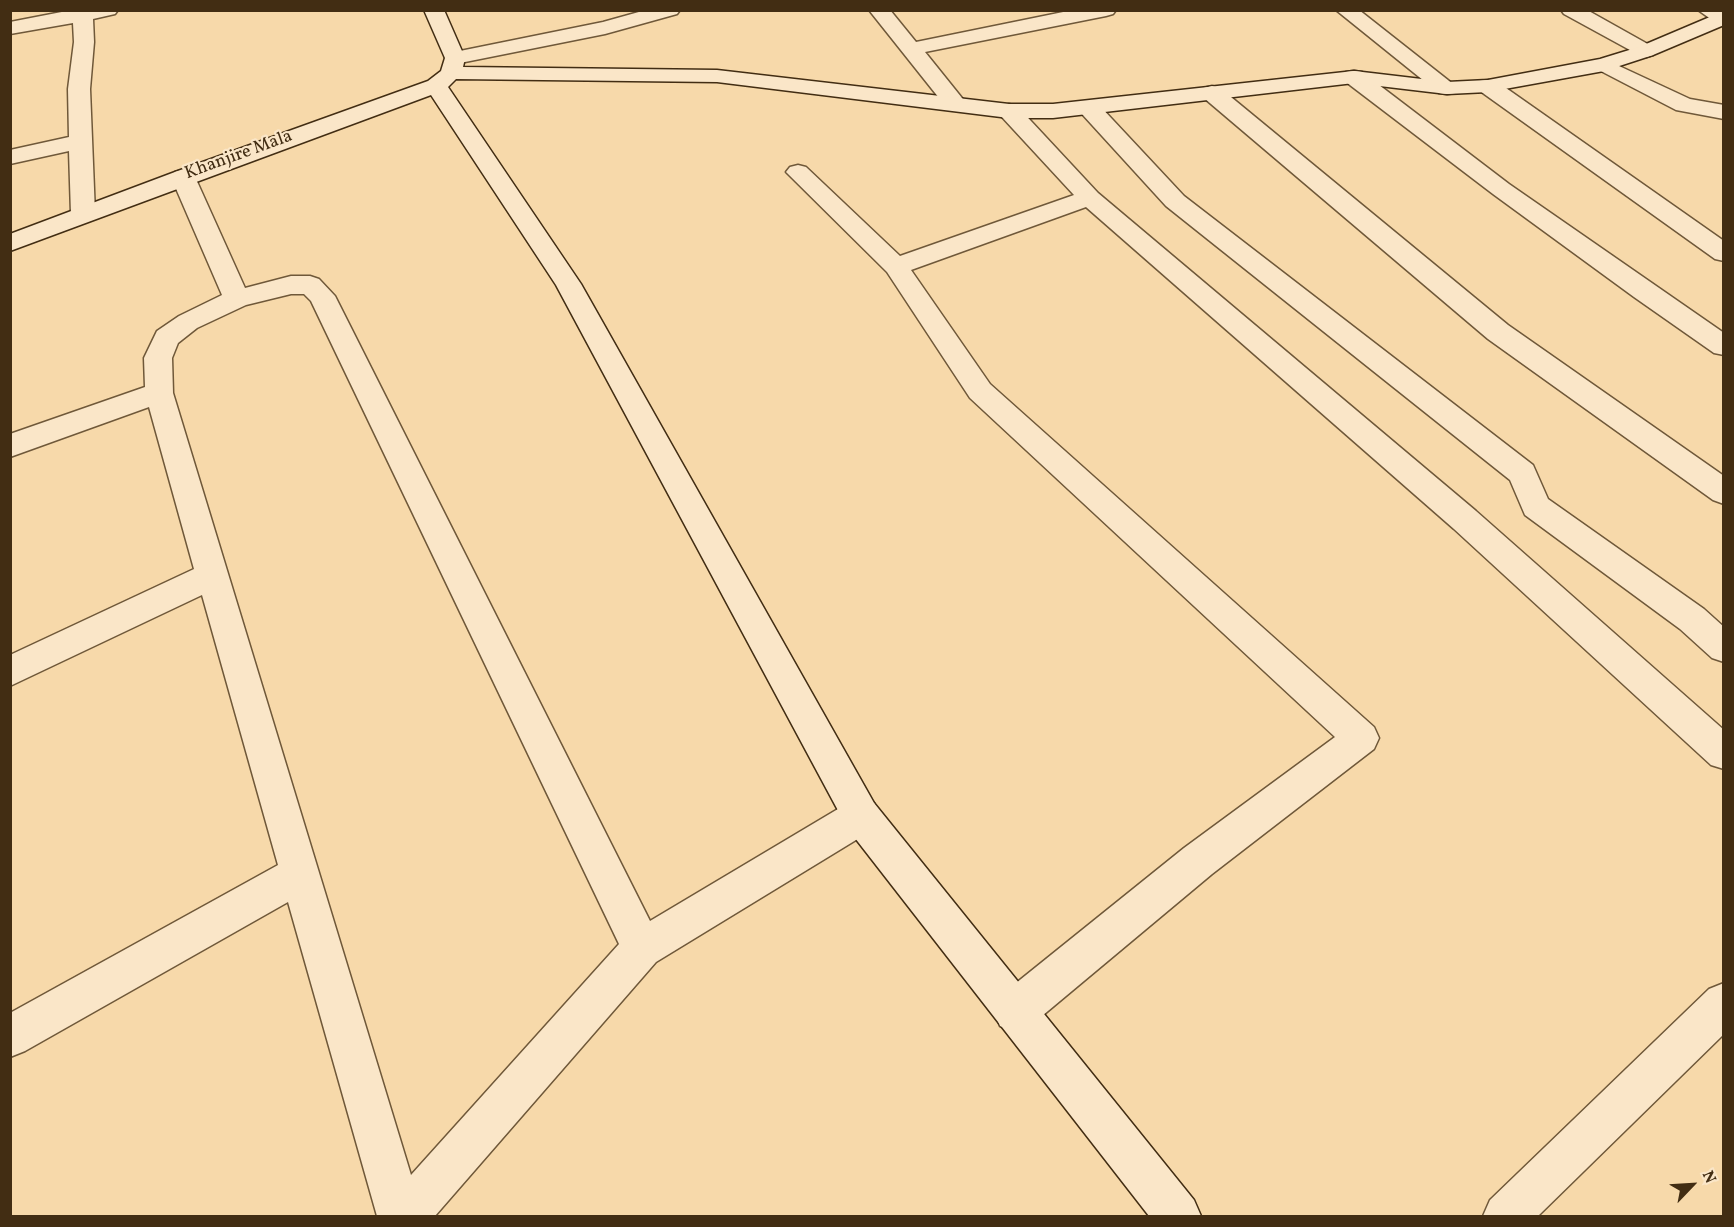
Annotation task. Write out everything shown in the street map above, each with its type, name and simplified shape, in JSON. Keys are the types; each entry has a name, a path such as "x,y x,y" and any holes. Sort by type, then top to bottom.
{"street":[{"path":"10,28 108,10"},
{"path":"434,10 448,72 568,284 861,816 1178,1216"},
{"path":"448,72 670,10"},
{"path":"879,10 955,103"},
{"path":"910,49 1106,10"},
{"path":"1346,10 1447,88"},
{"path":"1571,10 1646,51"},
{"path":"82,13 84,42 79,89 83,214"},
{"path":"448,72 717,76 1009,111 1090,109 1354,77 1447,88 1488,86 1604,64 1646,51 1718,15"},
{"path":"1604,64 1683,105 1724,112"},
{"name":"Khanjire Mala","path":"10,243 448,72"},
{"path":"1354,77 1520,202 1724,346"},
{"path":"1488,86 1724,253"},
{"path":"1212,93 1498,332 1724,492"},
{"path":"1090,109 1175,201 1522,473 1536,507 1692,619 1724,648"},
{"path":"1009,111 1090,198 1465,520 1724,753"},
{"path":"10,157 80,142"},
{"path":"798,172 896,266 980,391 1361,738 1198,861 1016,1011"},
{"path":"183,177 237,299"},
{"path":"896,266 1090,198"},
{"path":"400,1216 159,393 158,358 167,338 188,322 237,299 291,285 310,285 322,296 642,948"},
{"path":"10,446 159,393"},
{"path":"10,671 212,575"},
{"path":"405,1216 642,948 861,816"},
{"path":"10,1036 300,874"},
{"path":"1506,1216 1724,1004"}]}
